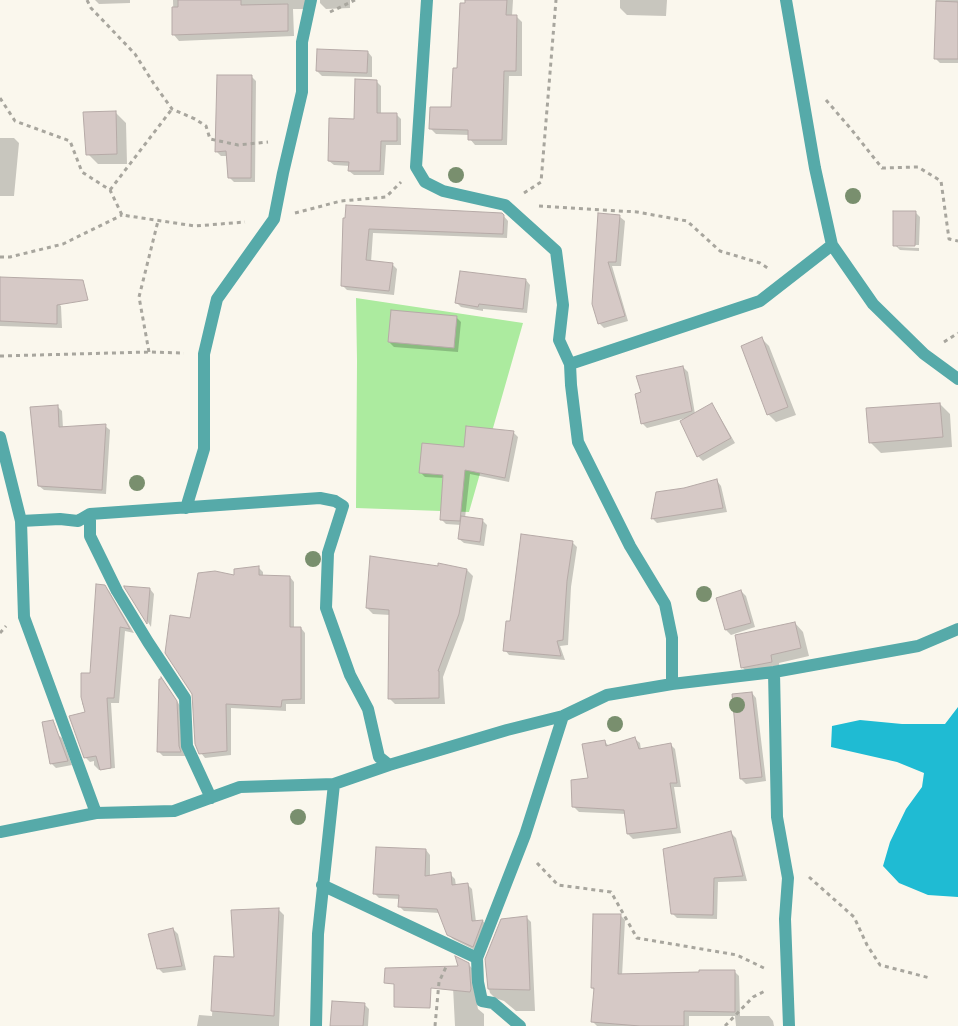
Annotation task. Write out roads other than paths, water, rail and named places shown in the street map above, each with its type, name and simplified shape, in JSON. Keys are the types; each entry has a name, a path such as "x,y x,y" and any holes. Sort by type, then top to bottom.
{"street":[{"path":"186,508 204,449 204,354 217,299 274,219 302,92 302,42 311,0"},
{"path":"427,0 416,167 425,182 443,191 505,205 556,251 563,305 560,340 570,364 578,442 630,546 665,604 672,638 672,684"},
{"path":"786,0 815,168 832,245 873,304 924,354 958,379"},
{"path":"570,364 760,302 832,245"},
{"path":"0,437 21,521 24,617 96,812"},
{"path":"21,521 60,519 78,521 90,514 320,498 335,501 343,506 328,553 326,608 350,675 368,709 379,757 389,765"},
{"path":"90,514 90,536 117,590 185,698 187,746 211,798"},
{"path":"0,832 96,812 174,811 240,787 334,784 389,765 507,730 563,716 607,694 774,672 918,646 958,630"},
{"path":"774,672 777,817 788,878 785,919 790,1026"},
{"path":"520,1026 493,1002 482,1001 476,958 525,835 563,716"},
{"path":"316,1026 318,934 334,784"},
{"path":"322,885 476,958"}],"water":[{"path":"958,707 958,897 928,895 899,883 883,866 890,842 906,809 922,787 924,773 897,762 831,747 832,726 860,720 902,724 945,724"}]}
